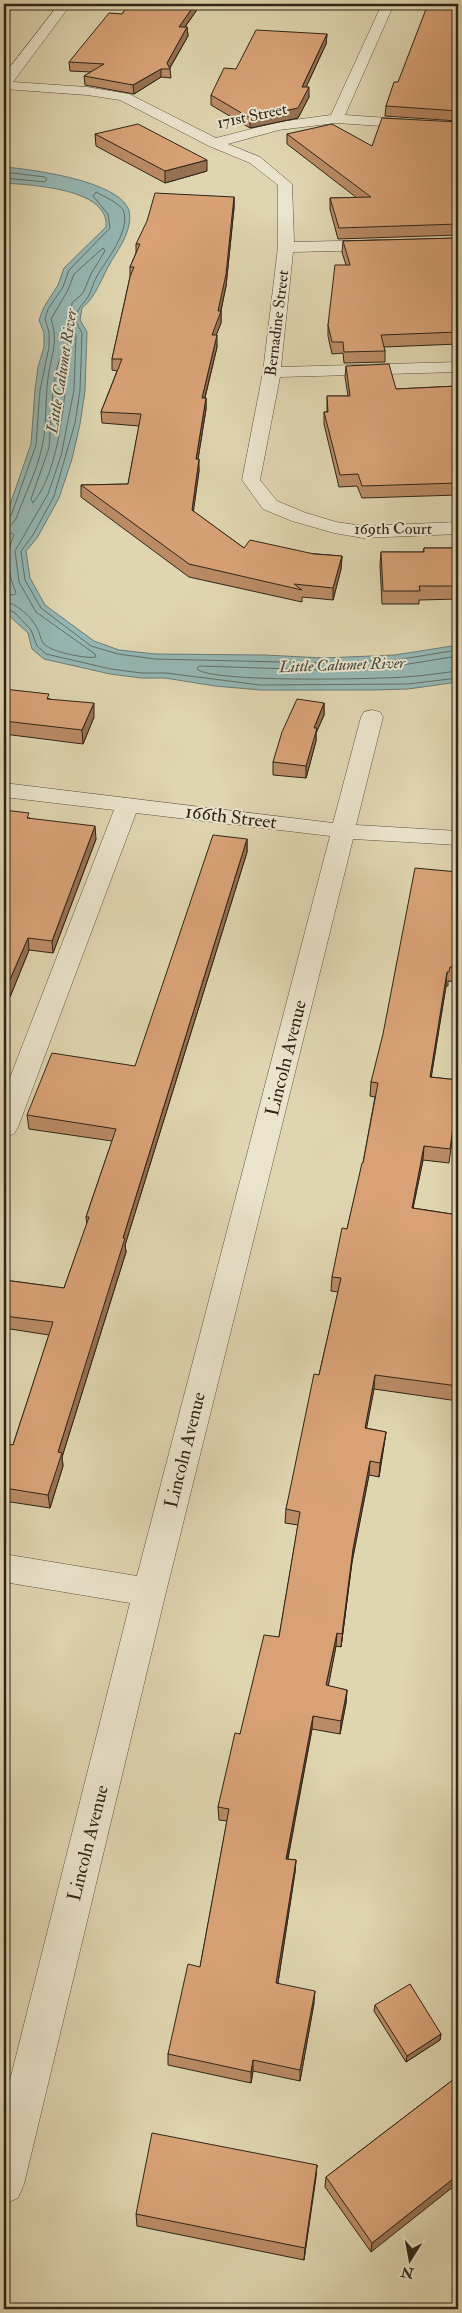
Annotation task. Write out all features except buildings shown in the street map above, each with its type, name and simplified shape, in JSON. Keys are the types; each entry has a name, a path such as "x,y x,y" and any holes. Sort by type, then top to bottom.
{"street":[{"path":"4,84 65,4"},
{"path":"336,119 388,4"},
{"name":"171st Street","path":"4,84 87,90 124,97 214,143 279,126 336,119 458,127"},
{"name":"Bernadine Street","path":"214,143 255,160 285,184 286,247 272,372 251,480 270,505 300,517"},
{"path":"286,247 391,244"},
{"path":"272,372 458,367"},
{"name":"169th Court","path":"300,517 334,527 363,532 458,528"},
{"name":"Lincoln Avenue","path":"4,2184 149,1592 372,717"},
{"name":"166th Street","path":"4,790 343,831 458,838"},
{"path":"4,1128 127,805"},
{"path":"4,1568 149,1592"}],"water":[{"name":"Little Calumet River","path":"4,167 33,170 93,184 110,192 122,201 129,211 130,217 122,243 95,292 82,308 80,320 87,332 85,391 72,459 59,498 37,538 26,551 30,578 45,605 94,641 119,650 155,654 265,655 323,658 395,655 458,645 458,682 408,689 260,690 215,686 165,678 141,678 110,674 44,659 32,649 28,633 4,611 4,522 31,444 38,367 44,347 44,333 39,320 44,307 58,285 64,268 106,227 104,214 95,204 82,196 66,191 31,185 4,183"}]}
